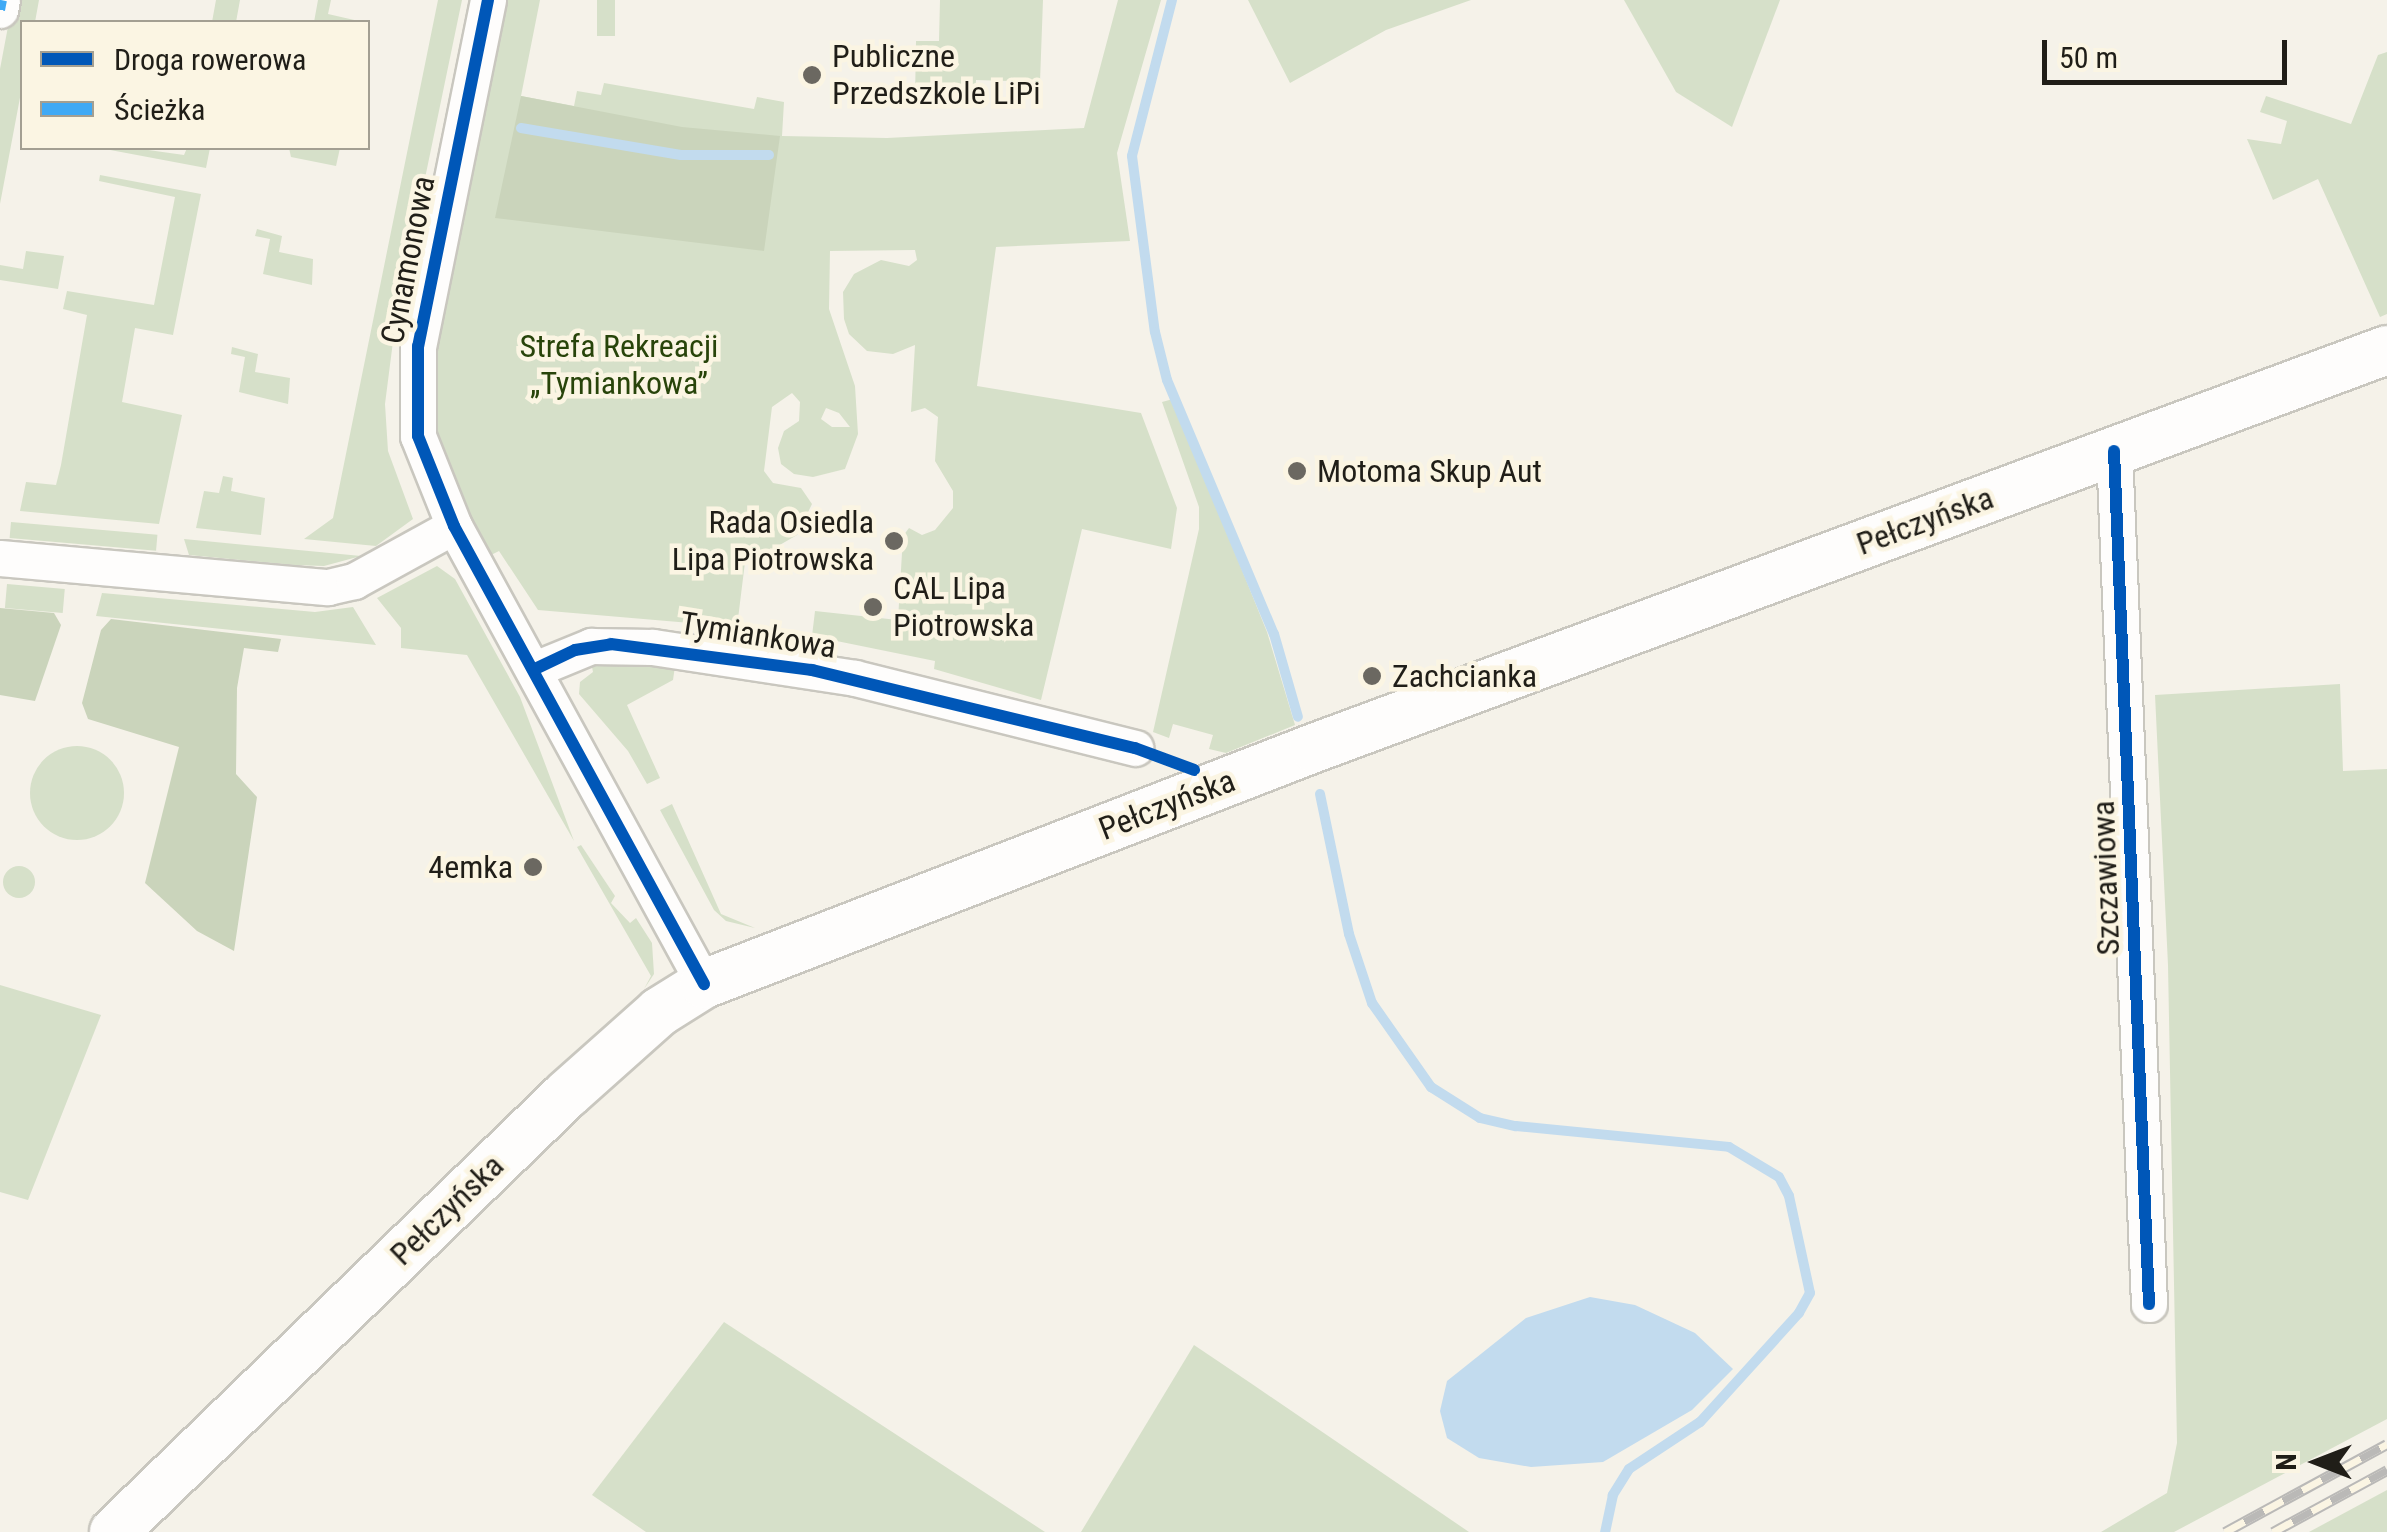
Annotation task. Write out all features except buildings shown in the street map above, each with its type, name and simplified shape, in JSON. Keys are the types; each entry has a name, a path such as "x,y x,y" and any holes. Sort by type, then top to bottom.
{"main road":[{"name":"Pełczyńska","path":"114,1532 566,1095 659,1012 704,984 2387,350"}],"street":[{"path":"0,10 2,0"},
{"name":"Cynamonowa","path":"454,526 423,454 414,384 488,0"},
{"name":"Szczawiowa","path":"2114,451 2149,1304"},
{"path":"0,558 328,587 354,581 454,526 704,984"},
{"name":"Tymiankowa","path":"534,669 591,646 653,647 855,678 1135,748"}],"green space":[{"path":"13,0 39,0 35,20 20,20 20,98 0,204 0,69"},
{"path":"216,0 240,0 236,20 212,20"},
{"path":"318,0 331,0 328,14 354,20 314,20"},
{"path":"438,0 462,0 396,318 385,404 388,451 413,519 376,546 304,539 333,518"},
{"name":"Strefa Rekreacji „Tymiankowa”","path":"503,0 540,0 521,96 574,106 577,91 601,95 604,83 754,109 757,97 784,102 782,136 887,138 1084,128 1118,0 1161,0 1117,153 1130,241 996,247 977,386 1141,413 1177,508 1171,549 1082,529 1041,700 934,669 935,661 812,636 815,611 898,620 903,536 909,528 922,535 935,530 953,508 953,491 935,461 938,417 925,408 911,412 915,345 893,354 867,351 849,334 844,319 843,292 854,274 881,260 909,266 917,260 915,250 830,251 829,309 855,386 858,434 845,469 813,477 794,474 781,464 778,448 784,431 799,421 800,402 792,393 772,407 764,471 773,483 801,488 812,504 797,535 778,546 773,562 746,554 737,627 538,610 499,551 489,556 438,443 434,356","holes":["826,408 839,413 850,427 832,427 821,419"]},
{"path":"597,0 615,0 615,36 597,36"},
{"path":"940,0 1043,0 1040,82 976,80 975,101 915,99 916,41 939,41"},
{"path":"1248,0 1471,0 1386,30 1290,83"},
{"path":"1624,0 1780,0 1732,127 1676,92"},
{"path":"2387,52 2387,314 2380,317 2318,179 2273,200 2247,139 2281,144 2287,121 2260,112 2266,96 2351,124 2378,55"},
{"path":"521,96 682,127 780,136 764,251 495,218"},
{"path":"110,150 184,155 186,150 210,150 206,168"},
{"path":"289,150 340,150 336,166 291,157"},
{"path":"100,175 201,194 173,335 135,328 122,402 182,415 159,524 20,511 26,482 56,485 61,465 87,315 63,309 67,291 154,305 175,197 99,181"},
{"path":"257,229 282,236 279,252 313,259 312,285 263,274 270,239 255,236"},
{"path":"26,251 64,256 58,289 0,280 0,265 23,269"},
{"path":"232,347 258,354 255,372 290,378 288,404 239,392 245,357 231,354"},
{"path":"1173,399 1267,632 1295,725 1226,753 1209,749 1213,735 1173,724 1169,738 1153,732 1199,529 1199,507 1162,402"},
{"path":"223,476 233,478 231,491 265,498 261,535 196,528 204,491 219,493"},
{"path":"11,522 157,535 156,551 10,538"},
{"path":"184,539 361,556 324,566 189,555"},
{"path":"437,566 455,579 520,697 574,841 467,655 401,648 401,628 377,598"},
{"path":"7,584 65,589 63,613 5,608"},
{"path":"102,593 315,612 353,607 376,645 96,616"},
{"path":"0,608 54,613 61,625 35,701 0,695"},
{"path":"111,619 281,639 278,652 244,648 237,688 236,774 257,797 234,951 197,931 145,883 179,747 88,719 82,703 101,630"},
{"path":"591,662 675,666 673,680 627,705 660,778 647,784 628,751 579,694 580,682 593,672"},
{"path":"2340,684 2343,771 2387,769 2387,1419 2174,1532 2101,1532 2167,1493 2177,1443 2168,965 2155,695"},
{"path":"68,746 86,746 111,759 121,775 121,811 111,827 86,840 68,840 43,827 30,802 30,784 43,759"},
{"path":"672,804 721,914 755,928 726,921 714,910 660,810"},
{"path":"581,845 615,896 611,903 630,923 636,918 652,943 654,974 644,989 651,976 577,847"},
{"path":"19,866 30,871 35,882 30,893 19,898 8,893 3,882 8,871"},
{"path":"0,985 101,1015 28,1200 0,1192"},
{"path":"724,1322 1045,1532 646,1532 592,1495"},
{"path":"1194,1345 1252,1384 1469,1532 1081,1532"},
{"path":"2387,1490 2387,1532 2309,1532"}],"water":[{"path":"1590,1297 1635,1305 1695,1333 1733,1369 1692,1410 1603,1462 1531,1467 1479,1458 1447,1438 1440,1411 1447,1381 1526,1318"}],"waterway":[{"path":"1172,0 1132,156 1155,332 1167,380 1274,634 1298,717"},
{"path":"521,128 681,155 769,155"},
{"path":"1320,794 1349,934 1372,1003 1431,1087 1480,1118 1516,1126 1729,1147 1779,1177 1789,1196 1810,1293 1799,1313 1700,1422 1629,1469 1613,1495 1605,1532"}],"railway":[{"path":"2225,1532 2387,1444"},
{"path":"2273,1532 2387,1470"}],"marked path":[{"path":"0,10 2,0"}],"cycle path":[{"path":"488,0 418,346 418,436 454,526 704,984"},
{"path":"2114,451 2149,1304"},
{"path":"535,669 575,650 611,644 812,670 1135,748 1194,770"}],"place":[{"name":"Publiczne Przedszkole LiPi","path":"812,75"},
{"name":"Motoma Skup Aut","path":"1297,471"},
{"name":"Rada Osiedla Lipa Piotrowska","path":"894,541"},
{"name":"CAL Lipa Piotrowska","path":"873,607"},
{"name":"Zachcianka","path":"1372,676"},
{"name":"4emka","path":"533,867"}]}
